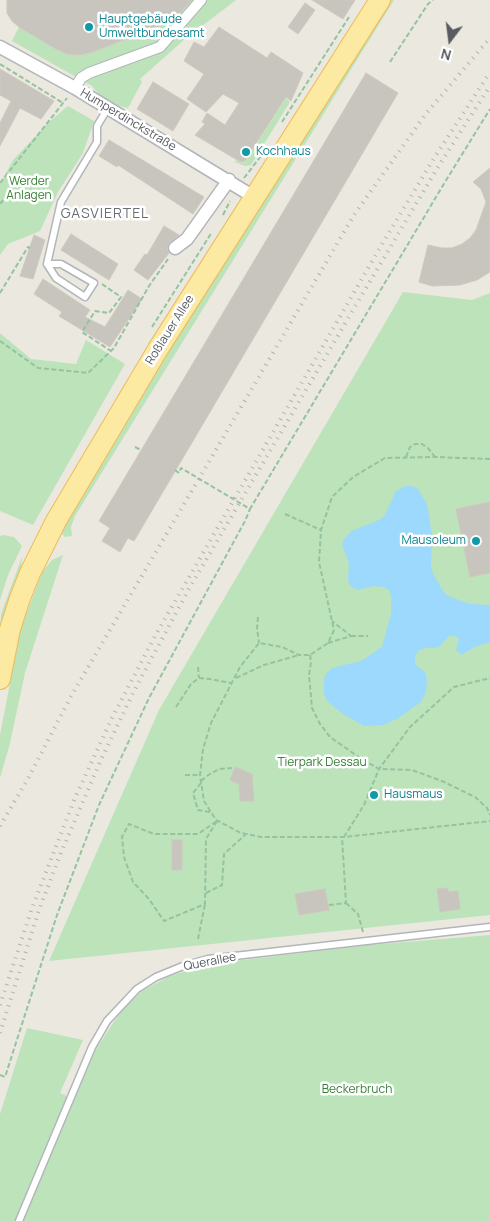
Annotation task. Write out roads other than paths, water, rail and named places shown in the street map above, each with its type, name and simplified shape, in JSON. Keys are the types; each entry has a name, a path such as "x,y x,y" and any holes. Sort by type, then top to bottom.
{"main road":[{"name":"Roßlauer Allee","path":"0,679 4,652 13,621 45,540 148,364 380,0"}],"street":[{"path":"74,88 81,78 89,73 160,47 201,0"},
{"name":"Humperdinckstraße","path":"0,47 108,108 229,180 254,197"},
{"path":"174,248 187,239 229,180"}],"lane":[{"path":"47,264 61,264 94,283 85,297 56,278 47,264 61,202 97,142 97,126 108,108"},
{"name":"Querallee","path":"19,1221 92,1047 107,1021 137,989 156,977 183,966 208,959 490,927"}],"water":[{"path":"405,486 417,488 427,504 432,535 431,566 433,574 443,591 448,596 470,604 490,605 490,642 474,647 462,655 456,650 459,638 449,636 439,647 425,648 418,651 415,662 425,672 427,680 426,692 421,702 397,719 383,725 364,726 343,714 327,701 324,694 324,679 332,668 361,661 382,647 391,614 391,597 389,590 384,587 374,586 358,590 350,586 348,580 349,563 342,544 352,531 379,520 385,515 396,491"}],"railway":[{"path":"0,826 29,777 70,698 354,215 425,115 490,38"},
{"path":"0,1005 32,908 75,798 112,718 155,636 378,251 431,163 490,72"},
{"path":"0,1033 39,910 60,855 100,762 134,691 190,587 438,167 490,86"}],"place":[{"name":"Hauptgebäude Umweltbundesamt","path":"89,27"},
{"name":"Kochhaus","path":"246,152"},
{"name":"Mausoleum","path":"476,541"},
{"name":"Hausmaus","path":"374,795"}],"district":[{"name":"GASVIERTEL","path":"105,214"}],"park label":[{"name":"Werder Anlagen","path":"29,189"},
{"name":"Tierpark Dessau","path":"322,763"},
{"name":"Beckerbruch","path":"357,1090"}]}
